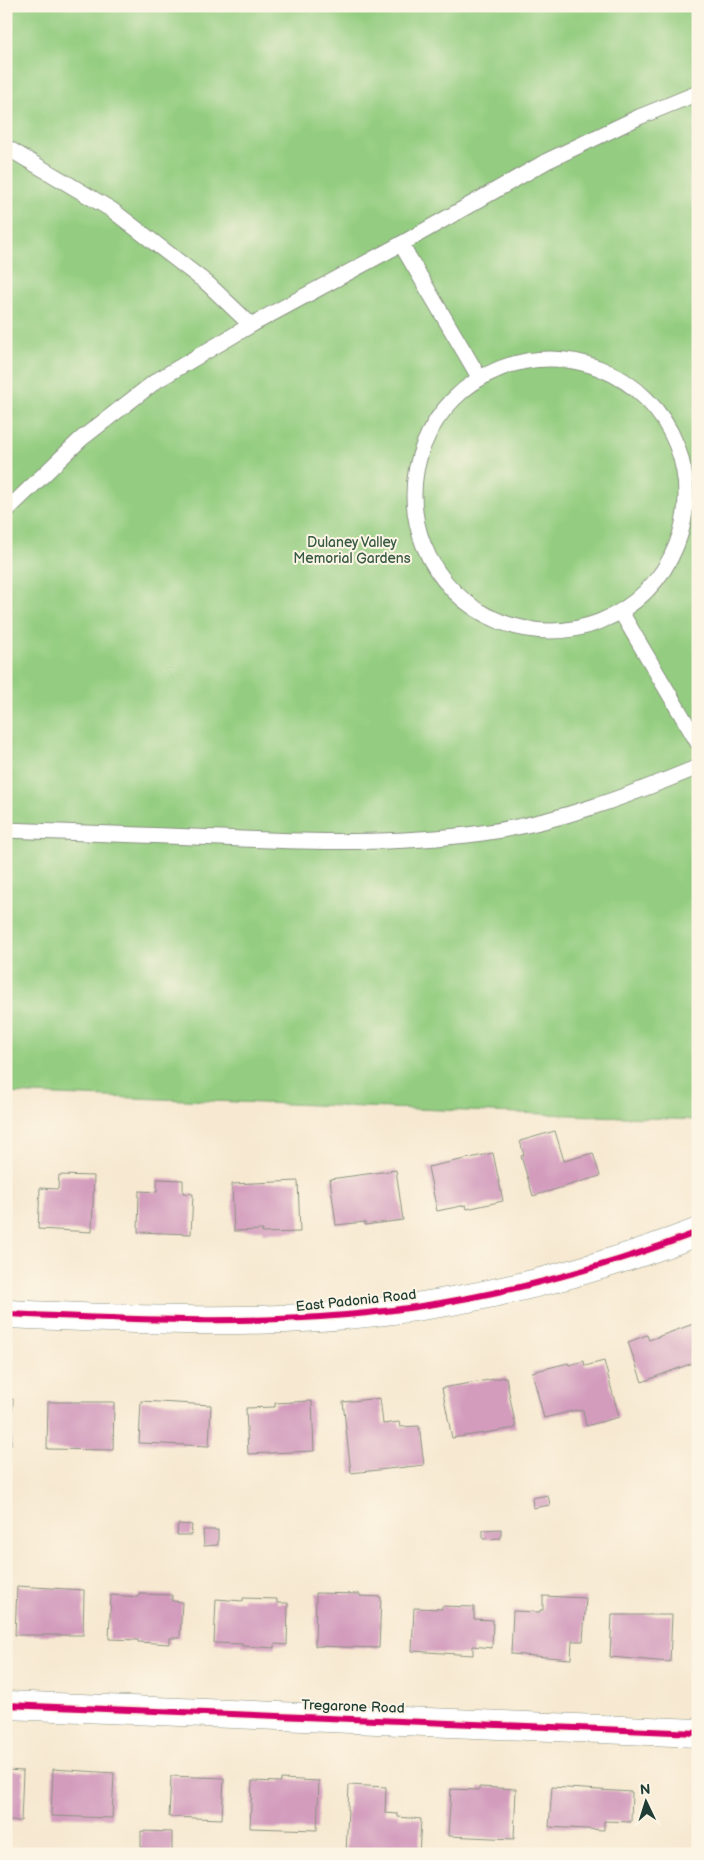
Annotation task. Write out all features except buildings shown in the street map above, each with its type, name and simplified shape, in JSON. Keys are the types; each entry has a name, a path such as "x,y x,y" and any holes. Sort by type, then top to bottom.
{"street":[{"name":"East Padonia Road","path":"6,1314 208,1320 320,1317 376,1312 447,1302 531,1283 599,1266 659,1247 698,1232"},
{"name":"Tregarone Road","path":"6,1705 698,1733"}],"lane":[{"path":"6,510 80,439 156,381 251,325 547,161 638,116 698,93"},
{"path":"6,147 112,210 208,284 251,325"},
{"path":"400,244 479,378"},
{"path":"557,358 588,364 617,376 643,395 664,419 679,450 687,485 684,522 672,558 650,590 621,612 582,629 543,632 507,626 477,612 452,592 433,569 420,540 412,504 415,468 431,426 453,398 479,378 520,362 557,358"},
{"path":"621,612 698,744"},
{"path":"6,830 313,842 407,840 464,835 552,819 622,798 698,767"}],"green space":[{"name":"Dulaney Valley Memorial Gardens","path":"6,6 698,6 698,1120 6,1093"}],"cycle path":[{"path":"6,1314 124,1319 241,1320 368,1313 416,1307 512,1289 606,1264 698,1232"},
{"path":"6,1705 698,1733"}]}
